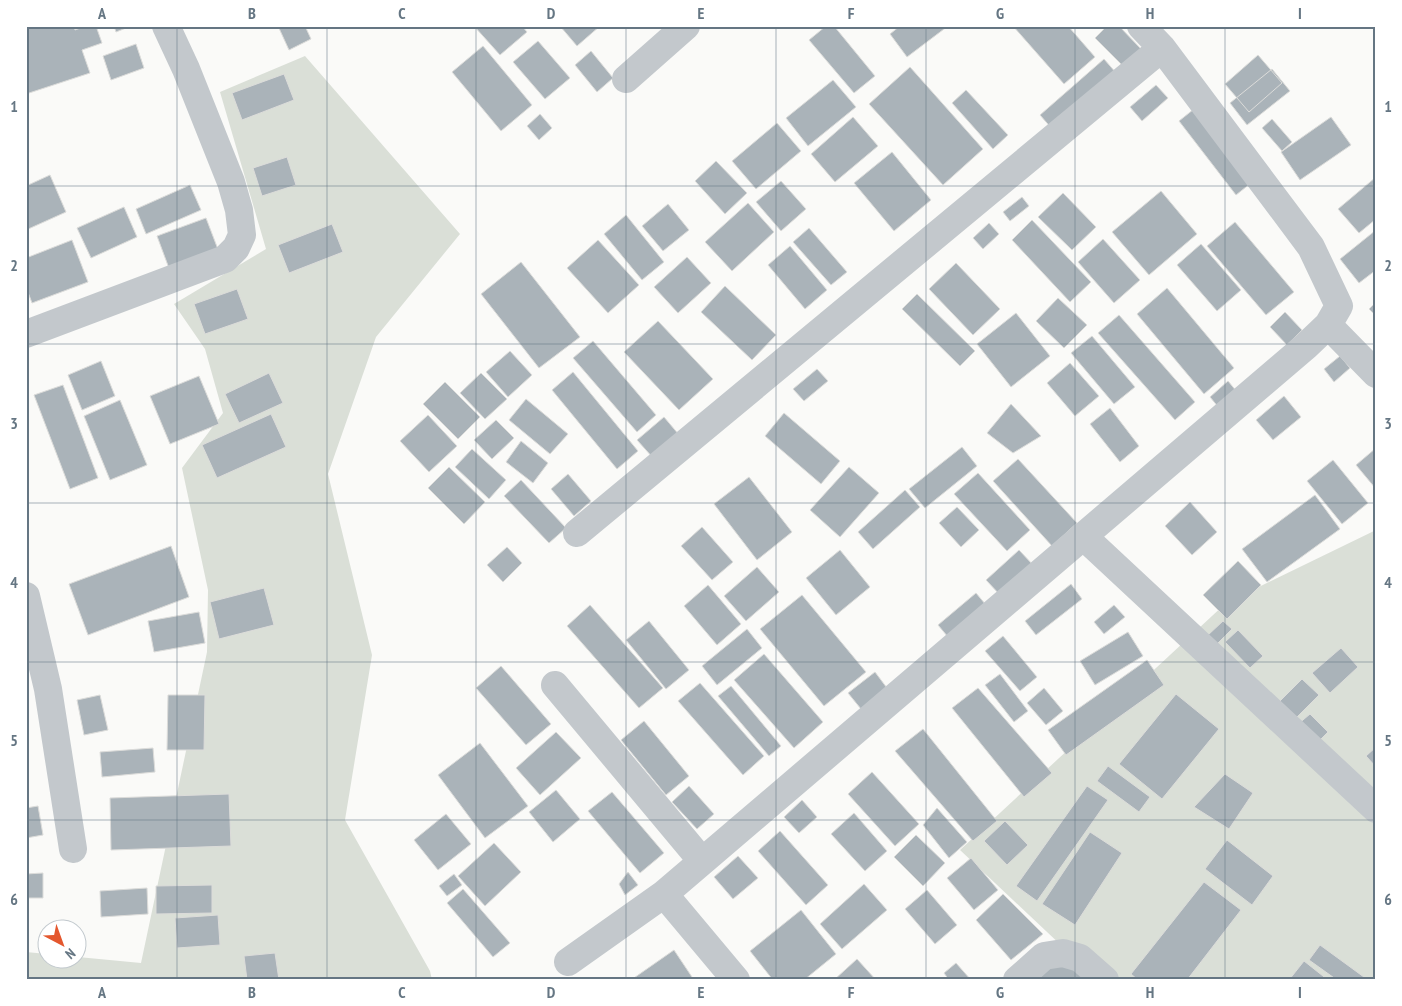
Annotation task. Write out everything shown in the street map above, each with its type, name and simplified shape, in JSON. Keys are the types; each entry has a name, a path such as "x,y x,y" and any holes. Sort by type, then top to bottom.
{"street":[{"path":"26,334 225,260 236,248 242,235 239,210 231,182 186,69 166,26"},
{"path":"626,79 686,26"},
{"path":"568,962 664,894 1328,326 1339,306 1311,246 1162,48 1141,26"},
{"path":"577,533 1162,48"},
{"path":"1328,326 1376,374"},
{"path":"1083,536 1376,809"},
{"path":"26,596 48,689 74,849"},
{"path":"555,685 702,861"},
{"path":"664,894 736,980"},
{"path":"1017,980 1044,956 1063,953 1080,958 1105,980"}],"shaded area":[{"path":"305,56 460,234 376,337 328,474 372,655 345,820 430,971 432,980 26,980 26,952 38,953 38,968 88,968 88,958 141,963 207,652 208,590 182,468 223,413 205,349 174,304 266,249 220,92"},
{"path":"1376,530 1376,980 1101,980 1064,948 960,850 1226,603"}],"building":[{"path":"35,26 74,26 75,30 86,26 96,26 102,43 82,50 90,73 26,94 26,29"},
{"path":"114,26 131,26 116,32"},
{"path":"278,26 305,26 311,39 289,50"},
{"path":"474,26 522,26 527,32 500,55"},
{"path":"560,26 600,26 577,46"},
{"path":"826,26 834,26 875,76 854,93 809,40"},
{"path":"900,26 948,26 907,57 890,34"},
{"path":"1013,26 1068,26 1095,57 1064,84"},
{"path":"1107,26 1119,26 1142,50 1124,67 1095,38"},
{"path":"538,41 570,78 545,99 513,62"},
{"path":"136,44 144,68 111,80 103,56"},
{"path":"483,46 532,105 501,131 452,72"},
{"path":"591,51 613,78 597,92 575,65"},
{"path":"1258,55 1282,83 1249,112 1225,84"},
{"path":"1104,59 1117,74 1053,130 1040,115"},
{"path":"910,67 983,149 943,185 869,104"},
{"path":"1272,69 1290,91 1247,125 1230,103"},
{"path":"284,74 294,100 242,120 232,93"},
{"path":"833,80 856,107 808,146 786,118"},
{"path":"1156,85 1168,98 1142,121 1130,107"},
{"path":"966,90 1008,135 993,149 952,103"},
{"path":"1194,109 1251,183 1236,195 1179,121"},
{"path":"540,114 552,128 539,140 527,126"},
{"path":"853,117 878,146 835,182 811,154"},
{"path":"1331,117 1351,145 1300,180 1281,152"},
{"path":"1272,119 1292,142 1282,151 1262,128"},
{"path":"777,123 801,151 756,189 732,161"},
{"path":"892,152 931,200 894,231 854,183"},
{"path":"287,157 296,185 262,196 253,168"},
{"path":"716,161 747,193 725,214 695,181"},
{"path":"50,175 66,212 26,230 26,186"},
{"path":"1376,177 1376,219 1359,233 1338,209"},
{"path":"781,181 806,209 781,231 756,202"},
{"path":"190,185 201,210 146,234 136,209"},
{"path":"1161,191 1197,234 1149,275 1112,232"},
{"path":"1063,193 1096,227 1072,250 1038,217"},
{"path":"1022,197 1029,206 1010,221 1003,212"},
{"path":"748,203 774,232 732,271 705,242"},
{"path":"668,204 689,230 663,251 642,226"},
{"path":"124,207 137,237 91,258 77,228"},
{"path":"626,215 664,262 642,280 604,234"},
{"path":"206,218 219,252 170,271 157,236"},
{"path":"1032,220 1091,282 1070,302 1012,240"},
{"path":"1235,222 1294,292 1266,315 1207,246"},
{"path":"989,223 999,234 983,249 973,238"},
{"path":"332,224 343,252 289,273 278,245"},
{"path":"809,228 847,272 831,285 793,242"},
{"path":"1376,230 1376,270 1359,283 1340,259"},
{"path":"1103,239 1140,280 1114,303 1078,262"},
{"path":"72,240 88,282 32,303 26,287 26,258"},
{"path":"598,240 639,285 608,313 567,268"},
{"path":"1201,244 1241,290 1217,311 1177,265"},
{"path":"790,246 827,290 805,309 768,265"},
{"path":"687,257 711,283 678,313 654,287"},
{"path":"521,262 580,337 539,368 481,294"},
{"path":"956,263 1000,309 973,335 929,289"},
{"path":"725,286 776,335 752,360 701,312"},
{"path":"1167,288 1234,368 1204,394 1137,314"},
{"path":"237,289 248,319 205,334 194,304"},
{"path":"917,294 975,351 960,366 902,309"},
{"path":"1058,298 1087,325 1064,348 1036,321"},
{"path":"1376,302 1376,316 1369,309"},
{"path":"1285,312 1302,330 1287,345 1270,327"},
{"path":"1016,313 1050,356 1011,387 977,344"},
{"path":"1119,315 1195,402 1175,420 1098,333"},
{"path":"658,321 713,379 679,410 624,352"},
{"path":"1092,336 1135,387 1114,404 1071,353"},
{"path":"593,341 656,415 637,432 573,358"},
{"path":"510,351 532,375 508,397 486,372"},
{"path":"1340,356 1350,368 1334,382 1324,369"},
{"path":"101,361 115,396 82,410 68,375"},
{"path":"1070,363 1099,396 1075,416 1047,383"},
{"path":"817,369 828,381 804,401 793,389"},
{"path":"573,372 638,451 617,469 552,390"},
{"path":"269,373 283,403 239,423 225,394"},
{"path":"481,373 507,399 485,419 460,393"},
{"path":"199,376 219,424 170,444 150,396"},
{"path":"1228,381 1242,398 1224,414 1210,397"},
{"path":"445,382 480,417 458,439 423,404"},
{"path":"63,385 98,478 70,489 34,395"},
{"path":"1284,396 1301,417 1273,440 1256,420"},
{"path":"526,399 568,434 550,454 509,420"},
{"path":"120,400 147,465 110,480 84,416"},
{"path":"1011,404 1041,436 1013,453 987,433"},
{"path":"1110,408 1139,446 1120,462 1090,424"},
{"path":"784,413 840,461 821,484 765,436"},
{"path":"271,414 286,447 217,478 202,445"},
{"path":"428,415 457,446 429,472 400,441"},
{"path":"664,417 680,436 654,459 637,440"},
{"path":"496,420 514,438 492,459 474,440"},
{"path":"521,441 548,463 533,483 506,462"},
{"path":"962,447 977,466 925,508 909,489"},
{"path":"1376,448 1376,489 1356,465"},
{"path":"472,449 506,480 489,499 455,467"},
{"path":"1018,459 1077,523 1052,546 993,481"},
{"path":"1333,460 1368,503 1342,524 1307,481"},
{"path":"449,467 485,502 464,524 428,488"},
{"path":"849,467 879,493 840,537 810,510"},
{"path":"978,473 1030,530 1007,551 954,494"},
{"path":"568,474 591,501 574,516 551,489"},
{"path":"749,477 792,532 757,560 714,504"},
{"path":"521,480 566,528 549,543 504,496"},
{"path":"905,490 920,507 873,549 858,532"},
{"path":"1315,495 1340,529 1267,582 1242,549"},
{"path":"1190,502 1217,532 1192,555 1165,526"},
{"path":"957,507 979,530 961,547 939,523"},
{"path":"702,527 733,562 712,580 681,546"},
{"path":"171,546 189,597 88,635 69,584"},
{"path":"507,547 522,563 503,582 487,565"},
{"path":"840,550 870,587 836,615 806,578"},
{"path":"1019,550 1034,566 1001,596 986,580"},
{"path":"1238,561 1261,585 1227,619 1203,595"},
{"path":"757,567 779,592 746,621 724,596"},
{"path":"1071,584 1082,599 1036,635 1025,621"},
{"path":"708,585 741,624 717,645 684,606"},
{"path":"264,588 274,625 219,639 210,602"},
{"path":"976,593 986,605 948,637 938,625"},
{"path":"802,595 866,672 824,706 760,629"},
{"path":"590,605 663,688 639,708 567,626"},
{"path":"1114,605 1125,617 1104,634 1094,622"},
{"path":"199,612 205,643 154,652 148,621"},
{"path":"649,621 689,670 666,689 626,640"},
{"path":"1223,621 1232,629 1216,645 1207,636"},
{"path":"747,629 762,648 717,685 702,666"},
{"path":"1238,630 1263,656 1250,668 1225,642"},
{"path":"1128,632 1143,656 1095,685 1080,661"},
{"path":"1003,636 1037,677 1020,691 985,651"},
{"path":"1341,648 1358,667 1330,693 1312,673"},
{"path":"764,654 823,722 794,748 734,680"},
{"path":"1147,660 1164,685 1066,755 1048,730"},
{"path":"501,666 551,724 526,745 476,688"},
{"path":"875,672 887,688 861,709 848,693"},
{"path":"1000,674 1028,711 1014,722 985,685"},
{"path":"1302,679 1319,695 1293,721 1277,704"},
{"path":"700,683 764,756 743,775 678,701"},
{"path":"731,686 781,746 769,756 718,696"},
{"path":"978,688 1052,773 1024,797 952,708"},
{"path":"1044,688 1063,711 1046,725 1027,703"},
{"path":"1176,694 1219,729 1162,799 1119,764"},
{"path":"100,695 108,730 84,735 77,700"},
{"path":"168,695 205,695 204,750 167,750"},
{"path":"1310,714 1328,732 1316,744 1297,725"},
{"path":"644,721 689,776 666,795 621,740"},
{"path":"923,729 997,821 973,841 895,751"},
{"path":"556,732 581,758 540,795 516,768"},
{"path":"480,743 528,806 485,838 438,775"},
{"path":"1376,747 1376,767 1366,756"},
{"path":"153,748 155,772 102,777 100,752"},
{"path":"1108,766 1150,797 1139,812 1097,781"},
{"path":"872,772 919,824 895,846 848,794"},
{"path":"1225,774 1253,793 1229,829 1194,807"},
{"path":"689,786 714,814 697,829 672,802"},
{"path":"1087,786 1108,800 1037,901 1016,886"},
{"path":"556,790 580,819 553,842 529,812"},
{"path":"612,792 664,853 640,873 588,811"},
{"path":"229,794 231,846 111,850 110,798"},
{"path":"802,800 817,817 799,833 784,817"},
{"path":"38,806 43,835 26,838 26,808"},
{"path":"937,808 967,842 949,858 923,825"},
{"path":"854,813 887,851 865,871 831,834"},
{"path":"446,814 471,844 438,870 414,840"},
{"path":"1005,821 1028,845 1007,865 984,841"},
{"path":"780,831 828,885 806,905 758,851"},
{"path":"1090,832 1122,853 1075,925 1042,904"},
{"path":"916,835 945,863 923,886 894,857"},
{"path":"1227,840 1273,876 1252,905 1205,869"},
{"path":"494,843 521,872 485,906 458,876"},
{"path":"738,856 758,878 733,899 714,877"},
{"path":"971,858 998,890 974,910 947,878"},
{"path":"628,872 638,885 625,895 619,884"},
{"path":"43,873 43,898 26,898 26,874"},
{"path":"454,874 462,885 447,896 439,886"},
{"path":"1204,882 1241,910 1187,980 1138,980 1131,974"},
{"path":"864,884 887,910 842,949 820,924"},
{"path":"212,885 212,913 156,914 156,886"},
{"path":"147,888 148,914 101,917 100,891"},
{"path":"463,889 510,943 493,957 447,903"},
{"path":"927,890 957,925 935,944 905,909"},
{"path":"1003,894 1043,934 1011,960 976,920"},
{"path":"801,910 836,954 804,980 773,980 750,951"},
{"path":"218,915 220,945 177,948 175,918"},
{"path":"1320,945 1368,980 1337,980 1309,960"},
{"path":"674,950 694,980 631,980"},
{"path":"275,953 279,980 247,980 244,956"},
{"path":"1063,955 1083,977 1080,980 1037,980"},
{"path":"857,959 876,980 834,980"},
{"path":"1304,961 1328,980 1289,980"},
{"path":"956,963 971,980 949,980 944,973"}]}
